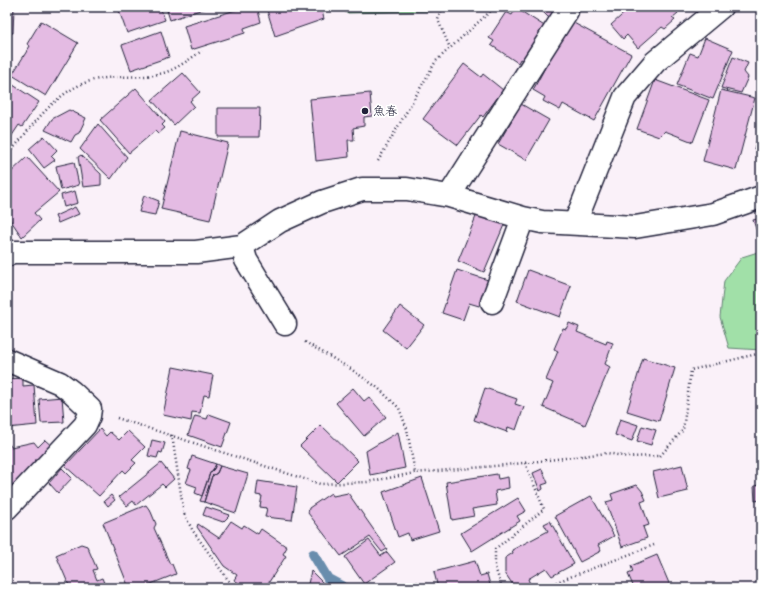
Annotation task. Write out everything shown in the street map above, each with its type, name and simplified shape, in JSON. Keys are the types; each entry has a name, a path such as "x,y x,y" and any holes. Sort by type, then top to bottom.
{"street":[{"path":"575,223 625,97 655,62 721,7"},
{"path":"449,196 567,11"},
{"path":"8,249 196,252 242,246 280,221 322,202 362,189 407,189 449,196 523,218 542,222 635,227 713,214 761,197"},
{"path":"492,302 523,218"},
{"path":"242,246 246,260 285,324"},
{"path":"7,360 60,383 90,409 89,416 84,425 7,508"}],"path":[{"path":"442,7 438,20 450,48"},
{"path":"362,189 436,61 495,7"},
{"path":"7,156 55,102 65,93 86,82 106,77 159,74 172,70 202,51"},
{"path":"285,324 297,337 311,347 351,369 378,388 399,408 408,429 415,472"},
{"path":"90,409 320,484 367,482 415,472 525,463 607,453 628,457 660,456 683,430 691,370 761,353"},
{"path":"172,435 184,514 193,531 234,588"},
{"path":"502,588 495,567 495,549 544,509 525,463"},
{"path":"541,588 654,545"}],"green space":[{"path":"343,7 452,7 431,11 346,13"},
{"path":"761,251 761,350 729,348 720,317 724,281 742,257"}],"building":[{"path":"7,7 14,7 13,33 7,33"},
{"path":"160,7 165,20 127,33 118,8"},
{"path":"166,7 209,7 170,20"},
{"path":"245,7 257,7 261,22 244,28 245,33 191,50 184,26"},
{"path":"266,7 321,7 324,19 275,36"},
{"path":"538,7 561,7 550,19"},
{"path":"631,7 673,7 678,13 672,18 675,20 665,29 662,27 638,48 627,35 623,39 611,25"},
{"path":"516,8 546,27 524,61 520,59 518,63 491,45 494,41 489,38 506,12 512,15"},
{"path":"41,21 78,43 46,96 12,75 30,46 27,44"},
{"path":"570,21 631,54 594,121 563,104 560,110 543,101 545,97 533,90"},
{"path":"161,31 169,57 131,70 122,45"},
{"path":"705,38 733,50 713,99 677,85 690,53 698,56"},
{"path":"733,57 748,63 744,72 748,77 741,93 721,88"},
{"path":"464,64 481,77 483,74 503,90 483,117 481,115 458,145 423,119"},
{"path":"183,73 200,92 190,101 194,106 174,125 152,100"},
{"path":"655,80 709,100 693,142 665,131 659,137 637,129"},
{"path":"7,81 39,102 22,127 19,125 7,143"},
{"path":"136,88 165,122 162,125 165,128 158,134 155,131 129,153 100,120"},
{"path":"721,90 755,98 736,170 703,161"},
{"path":"370,93 372,116 364,117 364,126 353,128 354,140 348,140 349,157 316,161 310,99"},
{"path":"521,104 549,120 526,160 498,144"},
{"path":"218,108 260,108 259,137 218,137"},
{"path":"69,110 86,118 79,133 75,135 71,142 45,130 52,119"},
{"path":"98,124 127,157 111,179 80,149"},
{"path":"761,125 761,150 754,149"},
{"path":"180,131 228,143 210,220 161,209"},
{"path":"44,136 57,150 51,156 55,160 44,168 29,149"},
{"path":"81,155 101,174 101,185 83,187 78,157"},
{"path":"27,157 59,192 34,213 40,220 22,237 7,215 7,176"},
{"path":"74,162 79,185 61,190 56,166"},
{"path":"75,191 78,203 64,207 61,195"},
{"path":"144,195 159,201 155,215 139,212"},
{"path":"75,207 79,214 58,223 55,216"},
{"path":"477,214 504,225 484,272 458,261"},
{"path":"761,218 761,243 753,220"},
{"path":"457,270 488,280 479,306 469,303 463,320 442,313"},
{"path":"528,270 571,286 560,317 517,301"},
{"path":"400,306 424,325 406,348 383,330"},
{"path":"569,323 579,327 577,332 606,344 607,341 613,343 605,364 610,367 585,425 543,407 553,383 546,380 558,351 554,349 563,328 566,329"},
{"path":"643,358 675,368 659,421 627,411"},
{"path":"173,367 213,375 209,396 204,395 200,413 192,412 191,421 163,415"},
{"path":"23,378 23,386 34,385 37,425 7,428 7,379"},
{"path":"353,388 364,401 369,397 386,417 364,436 336,403"},
{"path":"485,388 517,399 515,404 524,407 516,430 508,427 507,432 474,420"},
{"path":"62,397 64,422 41,423 39,399"},
{"path":"209,414 231,422 222,447 188,435 195,416 207,419"},
{"path":"620,419 638,425 632,441 615,435"},
{"path":"321,425 358,461 337,482 300,446"},
{"path":"642,426 656,430 651,445 637,441"},
{"path":"100,429 106,436 110,432 119,440 128,431 145,447 132,460 136,463 126,473 123,470 99,496 65,466"},
{"path":"398,432 405,468 370,475 366,451"},
{"path":"45,440 54,448 7,491 7,446 9,444 11,447 34,442 38,447"},
{"path":"152,440 165,443 162,453 159,452 157,458 148,456"},
{"path":"192,456 216,464 210,473 202,496 195,493 197,487 186,483 191,470 188,469"},
{"path":"161,463 174,479 165,487 162,484 136,505 133,501 127,506 119,497"},
{"path":"216,464 220,466 217,473 212,476 204,502 200,501 210,473"},
{"path":"682,465 688,491 659,498 653,472"},
{"path":"220,466 248,474 236,513 204,502 212,476 217,473"},
{"path":"62,468 72,478 58,493 49,483"},
{"path":"542,469 548,483 542,485 543,489 540,491 533,473"},
{"path":"497,474 498,479 508,477 509,488 495,491 497,505 472,509 474,516 452,520 446,482"},
{"path":"422,478 439,531 410,540 408,533 398,537 383,492"},
{"path":"258,481 297,487 292,520 265,517 267,508 260,507 262,496 256,495"},
{"path":"637,485 642,491 646,500 641,502 649,525 643,527 647,538 622,547 606,502 613,500 611,494"},
{"path":"761,485 761,500 755,501 754,486"},
{"path":"331,493 333,496 348,493 387,549 382,552 370,537 341,556 308,513 309,508"},
{"path":"111,495 115,500 108,506 104,501"},
{"path":"591,496 614,536 598,545 601,551 580,562 555,516"},
{"path":"518,498 526,511 517,516 520,521 472,551 461,533"},
{"path":"146,505 156,524 154,528 176,574 141,588 129,588 103,523"},
{"path":"206,507 230,515 223,522 203,515"},
{"path":"231,521 242,528 244,525 258,534 261,529 287,547 283,554 286,556 265,588 247,588 234,580 237,575 224,566 197,527 198,524 219,538"},
{"path":"550,521 574,564 552,576 546,568 528,579 530,584 521,588 515,588 505,573 505,558 513,553 512,550 548,531 544,524"},
{"path":"369,540 381,556 387,552 395,562 364,584 345,557"},
{"path":"81,544 87,546 97,569 93,570 97,580 102,578 106,588 70,588 56,555"},
{"path":"657,555 671,588 634,588 628,574 633,572 631,566"},
{"path":"475,561 480,576 487,574 491,588 438,588 434,572"},
{"path":"311,571 326,586 325,588 307,588"},
{"path":"418,582 421,588 399,588 399,586"}],"waterway":[{"path":"313,554 328,579 345,588"}],"place":[{"name":"魚春","path":"365,111"}]}
